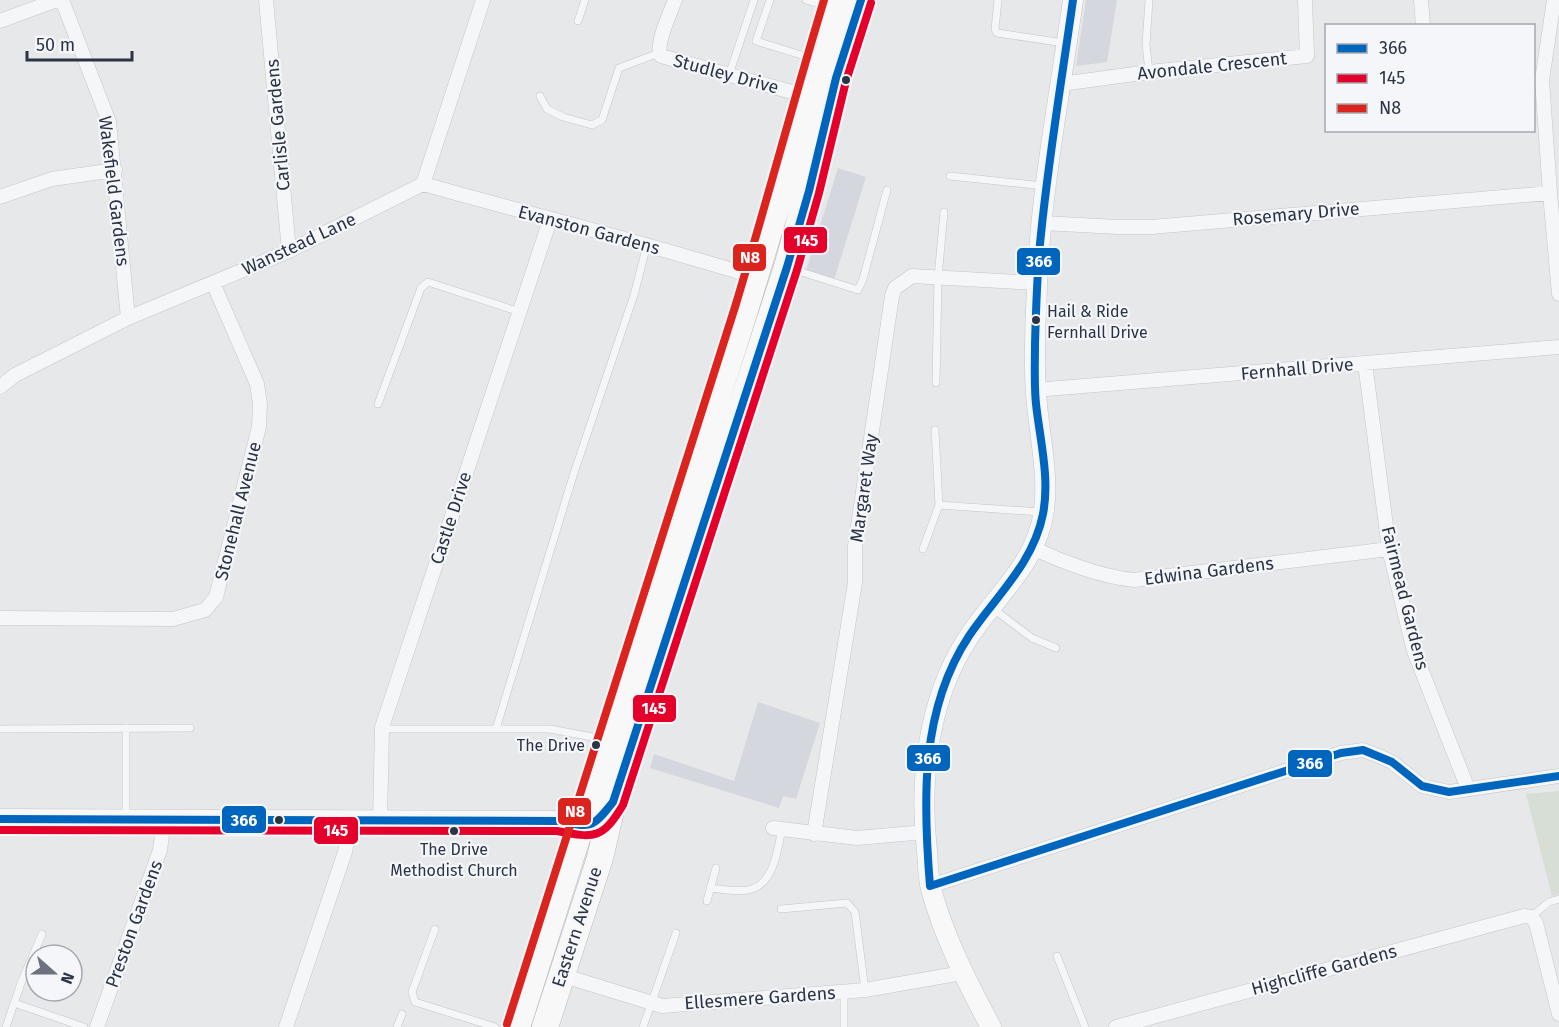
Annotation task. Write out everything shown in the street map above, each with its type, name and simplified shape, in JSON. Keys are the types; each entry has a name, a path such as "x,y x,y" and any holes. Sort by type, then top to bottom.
{"highway":[{"name":"Eastern Avenue","path":"545,1027 602,848 613,802 787,267 809,191 836,78 860,0"},
{"name":"Eastern Avenue","path":"517,1027 755,277 833,4"}],"street":[{"path":"0,21 57,0"},
{"name":"Wakefield Gardens","path":"62,0 109,122 128,318"},
{"name":"Carlisle Gardens","path":"266,0 290,251"},
{"path":"423,184 483,0"},
{"name":"Studley Drive","path":"675,0 660,45 659,53 665,58 806,96"},
{"path":"806,96 815,95 821,90 860,0"},
{"path":"991,1027 962,973 930,886 925,832 927,766 940,696 954,660 970,635 1011,583 1033,548 1044,513 1046,493 1035,390 1037,283 1046,187 1072,0"},
{"name":"Avondale Crescent","path":"1061,84 1149,72 1307,56 1305,0"},
{"path":"1421,0 1423,24"},
{"path":"1554,0 1542,80 1559,294"},
{"path":"0,197 52,179 115,170"},
{"name":"Wanstead Lane","path":"0,387 15,375 128,318 290,251 423,184"},
{"name":"Evanston Gardens","path":"423,184 755,277"},
{"name":"Rosemary Drive","path":"1042,223 1151,227 1550,193"},
{"name":"Castle Drive","path":"380,821 381,729 550,220"},
{"name":"Margaret Way","path":"814,834 855,583 855,546 892,296 896,288 912,276 1037,283"},
{"name":"Stonehall Avenue","path":"0,618 173,619 205,610 216,597 259,428 260,404 257,384 213,283"},
{"name":"Fernhall Drive","path":"1035,390 1559,347"},
{"name":"Fairmead Gardens","path":"1365,363 1389,549 1414,651 1468,789"},
{"name":"Edwina Gardens","path":"1033,548 1098,572 1134,580 1389,549"},
{"path":"930,886 1341,753 1363,750 1392,762 1422,786 1449,792 1559,776"},
{"path":"0,819 558,821 588,826 597,822 613,802"},
{"name":"Preston Gardens","path":"97,1027 160,849 164,820"},
{"path":"286,1027 345,852 348,820"},
{"path":"777,829 857,838 925,832"},
{"name":"Highcliffe Gardens","path":"1116,1027 1524,915 1531,917"},
{"path":"1531,917 1536,923 1559,1014"},
{"name":"Ellesmere Gardens","path":"561,975 662,1006 865,990 962,973"}],"lane":[{"path":"578,21 585,0"},
{"path":"729,75 754,0"},
{"path":"770,0 756,41 817,59"},
{"path":"806,0 833,4"},
{"path":"998,0 994,29 998,33 1067,44"},
{"path":"1149,0 1146,44 1149,72"},
{"path":"540,96 547,109 563,117 592,125 602,120 619,68 659,53"},
{"path":"951,176 1046,187"},
{"path":"787,267 858,290 887,190"},
{"path":"936,383 938,277 944,212"},
{"path":"496,729 573,476 634,295 647,245"},
{"path":"378,404 421,288 428,282 520,312"},
{"path":"923,549 939,505 935,430"},
{"path":"939,505 1044,513"},
{"path":"992,608 1032,638 1056,648"},
{"path":"126,728 126,820"},
{"path":"0,729 190,728"},
{"path":"381,729 550,729 607,740"},
{"path":"710,888 753,889 771,874 777,829"},
{"path":"707,901 717,868"},
{"path":"1531,917 1549,902 1559,899"},
{"path":"781,909 847,903 855,912 865,990"},
{"path":"435,929 412,992 415,1002 495,1027"},
{"path":"644,1027 676,933"},
{"path":"6,1027 42,934"},
{"path":"1057,956 1086,1027"},
{"path":"844,992 844,1027"},
{"path":"14,1003 84,1027"},
{"path":"398,1027 402,1014"}],"shaded area":[{"path":"1086,0 1117,0 1107,62 1076,66"},
{"path":"838,168 866,177 834,280 806,271"},
{"path":"758,702 820,723 796,799 783,796 779,808 650,768 654,754 734,781"},
{"path":"1559,791 1559,894 1552,896 1526,794"}],"transit line":[{"name":"N8","path":"507,1024 735,307 824,0"},
{"name":"366","path":"0,819 558,821 585,825 600,818 613,802 787,267 809,191 836,78 861,0"},
{"name":"366","path":"1073,0 1048,175 1038,275 1035,382 1045,473 1043,514 1031,549 1012,579 969,636 953,665 941,694 933,725 926,789 930,886 1341,753 1363,750 1392,762 1422,786 1449,792 1559,776"},
{"name":"145","path":"0,830 557,831 589,835 596,834 609,825 623,805 797,270 819,193 846,81 871,3"}],"place":[{"name":"Hail & Ride Fernhall Drive","path":"1036,320"},
{"name":"The Drive","path":"596,745"},
{"name":"The Drive Methodist Church","path":"454,831"}]}
